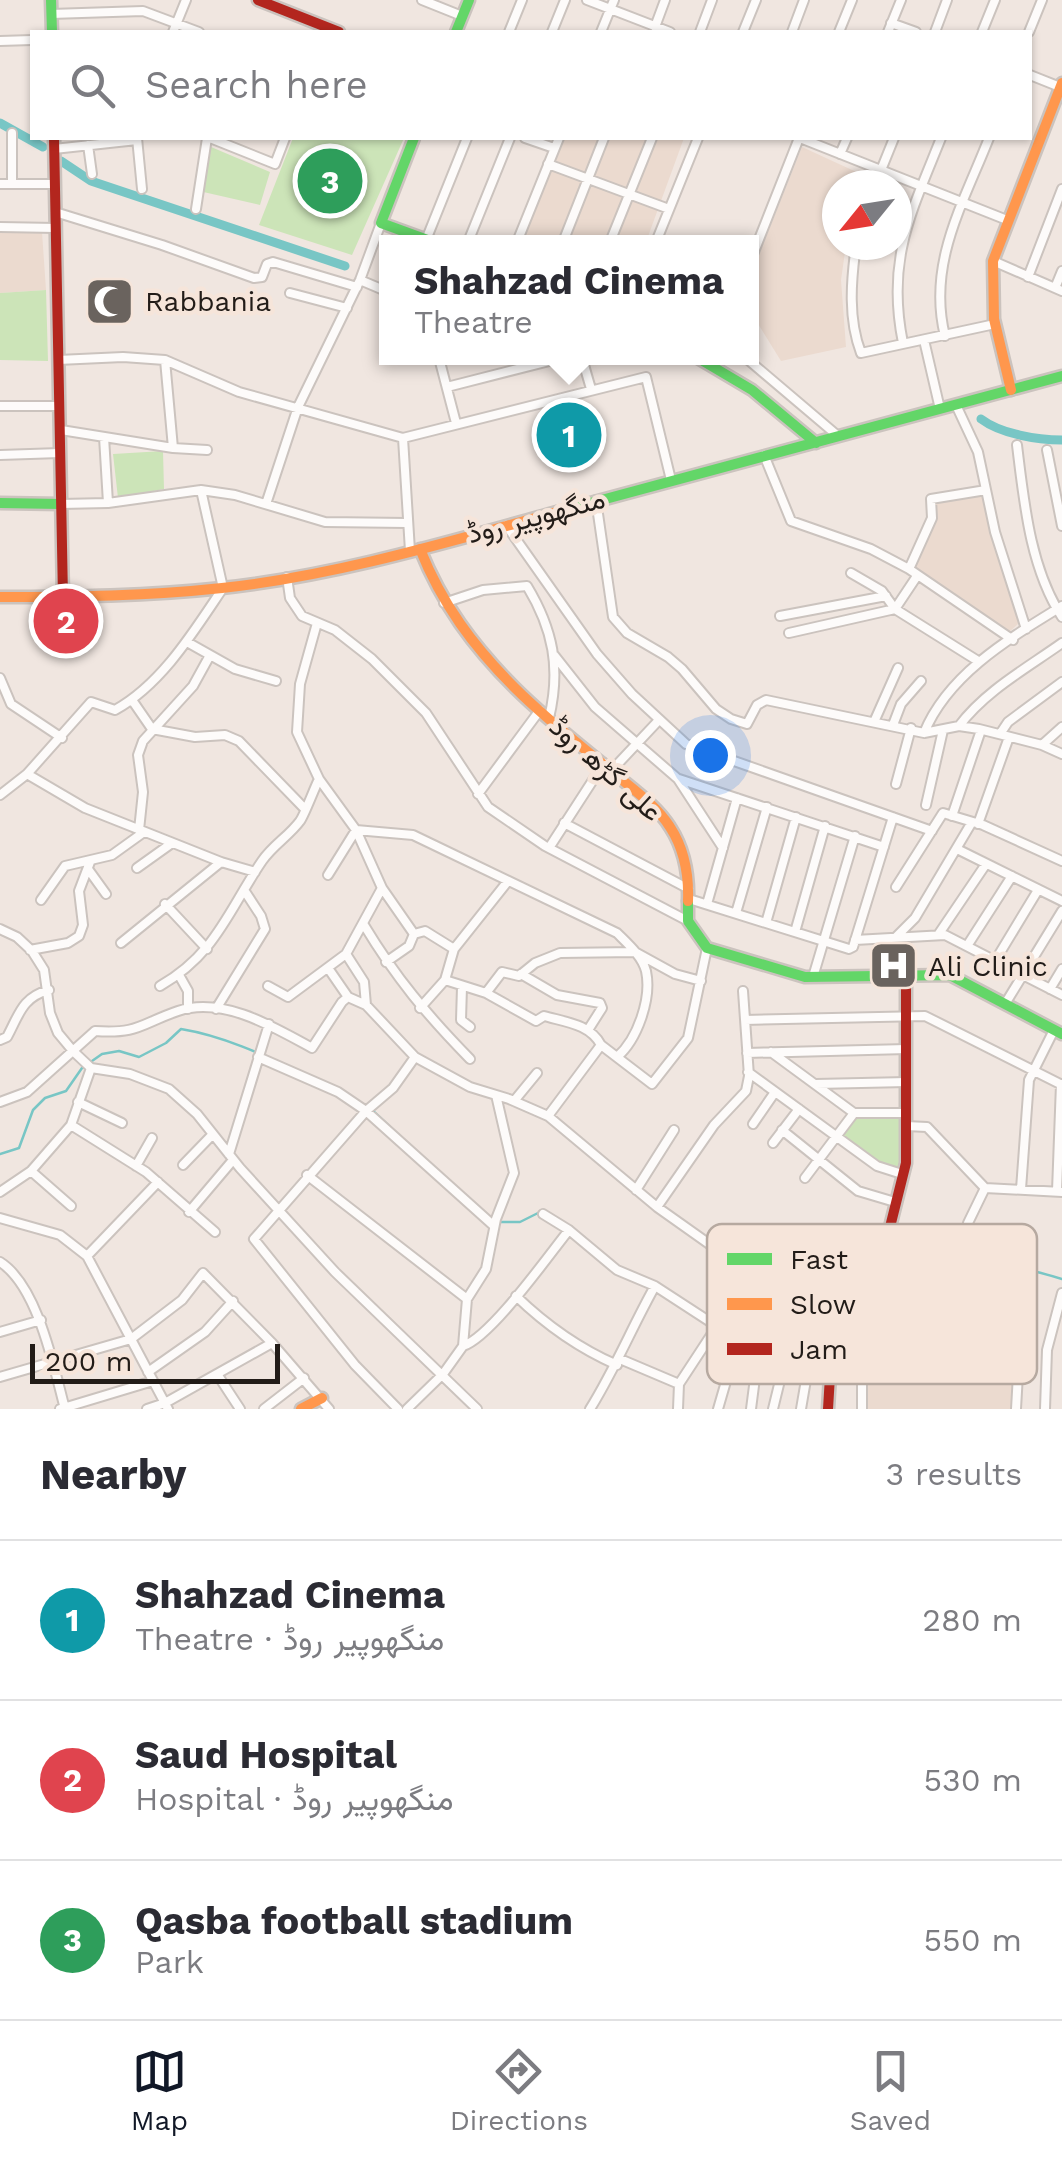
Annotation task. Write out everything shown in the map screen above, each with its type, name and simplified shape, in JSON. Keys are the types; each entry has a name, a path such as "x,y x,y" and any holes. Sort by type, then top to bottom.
{"main road":[{"path":"51,0 52,30"},
{"path":"258,0 274,3 329,30"},
{"path":"457,30 469,0"},
{"path":"1011,390 995,324 993,261 1061,85"},
{"path":"413,140 382,223 414,235"},
{"path":"54,144 63,597"},
{"path":"710,365 752,390 816,442"},
{"name":"منگھوپیر روڈ","path":"0,596 63,597 223,588 287,577 415,550 1062,376"},
{"path":"0,503 61,504"},
{"name":"علی گڑھ روڈ","path":"415,550 444,603 481,651 670,826 684,854 688,921"},
{"path":"688,921 707,948 746,962 812,977 950,975 1058,1032"},
{"path":"891,1224 906,1163 906,975"},
{"path":"828,1409 830,1384"},
{"path":"302,1409 325,1404"}],"street":[{"path":"52,14 142,11 174,28 186,0"},
{"path":"422,0 462,16"},
{"path":"510,30 522,0"},
{"path":"553,30 565,0"},
{"path":"587,0 612,4 664,30"},
{"path":"655,27 665,0"},
{"path":"701,30 712,0"},
{"path":"744,30 756,0"},
{"path":"793,30 804,0"},
{"path":"841,30 852,0"},
{"path":"890,28 900,0"},
{"path":"936,30 947,0"},
{"path":"983,30 994,0"},
{"path":"1031,30 1042,0"},
{"path":"601,30 612,4"},
{"path":"0,41 30,40"},
{"path":"1032,77 1061,85"},
{"path":"12,132 12,184"},
{"path":"54,144 127,140"},
{"path":"137,140 142,189"},
{"path":"196,209 209,140"},
{"path":"214,140 275,164 285,140"},
{"path":"432,235 466,140"},
{"path":"471,235 509,140"},
{"path":"531,140 554,148"},
{"path":"520,235 558,140"},
{"path":"566,235 603,140"},
{"path":"613,235 651,140"},
{"path":"660,235 697,140"},
{"path":"759,240 799,140"},
{"path":"805,140 878,170"},
{"path":"840,154 845,140"},
{"path":"880,170 893,140"},
{"path":"903,342 896,308 896,278 903,239 940,140"},
{"path":"945,336 938,308 942,255 988,140"},
{"path":"88,144 92,174"},
{"path":"548,164 669,209"},
{"path":"912,183 1007,220"},
{"path":"0,184 55,184"},
{"path":"1028,276 1062,188"},
{"path":"56,212 258,279 273,262 379,289"},
{"path":"266,504 298,408 358,284 382,223"},
{"path":"0,227 56,228"},
{"path":"855,260 854,335 861,353 995,324"},
{"path":"993,261 1059,290 1062,271"},
{"path":"290,293 347,308"},
{"path":"924,340 940,409"},
{"path":"58,360 165,360 239,392 403,438 646,377 672,480"},
{"path":"165,360 173,448"},
{"path":"441,365 456,423"},
{"path":"512,365 514,370"},
{"path":"447,387 534,365"},
{"path":"584,365 591,389"},
{"path":"754,365 838,436"},
{"path":"956,405 978,452 996,532 1026,629"},
{"path":"0,406 59,406"},
{"path":"60,430 207,450"},
{"path":"104,437 108,503"},
{"path":"403,438 407,523 415,550"},
{"path":"924,733 934,708 978,662 1060,610 1033,540 1017,445"},
{"path":"1047,450 1062,526"},
{"path":"0,455 60,453"},
{"path":"764,455 791,521 872,549 1013,640"},
{"path":"61,504 108,503 201,490 326,522 407,523"},
{"path":"0,795 27,774 91,702 115,710 132,700 187,642 223,588 201,490"},
{"path":"908,569 932,518 931,498 986,490"},
{"path":"596,500 613,617 628,633 682,669 716,709 744,725 766,700 924,733 959,726 1042,745 1062,754"},
{"path":"506,525 597,654 686,744 932,831"},
{"path":"851,573 886,596 895,609 978,662"},
{"path":"444,603 483,590 527,586 542,574"},
{"path":"788,633 895,609 917,576"},
{"path":"287,577 290,598 302,616 335,630 426,713 488,807 549,848 688,921"},
{"path":"478,794 545,714 556,688 549,629 527,586"},
{"path":"780,616 886,596"},
{"path":"317,622 300,684 296,721 300,742 319,779 356,830 382,888 414,934"},
{"path":"187,642 209,657 276,681"},
{"path":"959,726 1006,682 1062,643"},
{"path":"554,655 596,706 678,779 723,848"},
{"path":"41,900 64,866 89,865 112,855 141,831 143,792 138,755 152,729 193,686 209,657"},
{"path":"874,722 898,668"},
{"path":"0,678 12,704 62,738"},
{"path":"894,725 901,704 921,681"},
{"path":"896,938 915,918 975,823 1008,722 1062,682"},
{"path":"132,700 152,729 196,737 225,735 239,741 304,808"},
{"path":"549,848 608,767 659,720"},
{"path":"1042,745 1062,727"},
{"path":"896,784 911,728"},
{"path":"926,806 944,730"},
{"path":"952,816 980,730"},
{"path":"27,774 86,808 255,872"},
{"path":"160,986 179,975 207,949 270,850 302,820 319,779"},
{"path":"678,779 884,847"},
{"path":"707,904 737,798"},
{"path":"736,913 767,808"},
{"path":"896,887 943,813 1062,861"},
{"path":"766,923 796,816"},
{"path":"564,823 707,904 849,948 854,947 894,817"},
{"path":"795,932 825,826"},
{"path":"328,875 356,830"},
{"path":"356,830 414,835 617,934 660,968 701,981"},
{"path":"812,977 855,836"},
{"path":"136,868 172,843"},
{"path":"957,849 1062,900"},
{"path":"121,943 221,862"},
{"path":"938,935 986,864"},
{"path":"89,865 106,894"},
{"path":"30,950 79,936 79,891 89,865"},
{"path":"967,946 1012,876"},
{"path":"420,1008 446,980 454,949 508,881"},
{"path":"268,986 288,997 346,954 382,888"},
{"path":"995,961 1038,890"},
{"path":"216,1010 265,929 246,893"},
{"path":"165,904 207,949"},
{"path":"1005,1004 1062,911"},
{"path":"364,925 420,1008 470,1059"},
{"path":"0,929 30,950 44,970 50,1013 58,1033 73,1051 88,1065 130,1074 169,1089 197,1114 335,1272 477,1409"},
{"path":"386,962 408,946 414,934 425,931 454,949"},
{"path":"855,940 945,935 1062,996"},
{"path":"544,1016 588,1030 601,1045 652,1084 688,1038 707,948"},
{"path":"486,994 502,972 517,976 560,953 635,952"},
{"path":"617,1057 637,1036 643,1007 646,972 635,952"},
{"path":"346,954 364,982 366,1005"},
{"path":"328,968 348,998 366,1005 415,1057 470,1088 548,1116 657,1207 707,1242"},
{"path":"1050,989 1062,969"},
{"path":"521,974 553,994 602,1005 588,1030"},
{"path":"179,975 188,992 188,1009"},
{"path":"446,980 486,994 536,1020 544,1016 553,994"},
{"path":"462,987 462,1020 470,1027"},
{"path":"0,1040 7,1037 24,1002 48,990"},
{"path":"657,1207 714,1125 746,1091 748,1053 743,991"},
{"path":"0,1102 26,1092 95,1031 124,1033 203,1006 268,1024 312,1048 348,998"},
{"path":"745,1020 924,1016 1062,1085 1060,1192 985,1188 927,1127 906,1120 854,1114 771,1052"},
{"path":"189,1212 231,1157 268,1024"},
{"path":"1021,1189 1029,1080 1058,1032"},
{"path":"548,1116 601,1045"},
{"path":"748,1053 907,1049"},
{"path":"259,1055 368,1109 495,1224"},
{"path":"398,1409 355,1365 255,1242 255,1237 282,1211 368,1109 393,1088 415,1057"},
{"path":"0,1192 31,1171 71,1125 88,1065"},
{"path":"748,1072 877,1166 902,1174"},
{"path":"514,1101 537,1073"},
{"path":"814,1084 906,1082"},
{"path":"752,1124 775,1092"},
{"path":"463,1346 467,1299 486,1268 495,1224 514,1173 496,1095"},
{"path":"78,1102 122,1123"},
{"path":"773,1143 799,1109"},
{"path":"805,1178 854,1114"},
{"path":"71,1125 158,1182 215,1232"},
{"path":"636,1190 674,1130"},
{"path":"782,1130 858,1191 895,1202"},
{"path":"183,1165 213,1134"},
{"path":"136,1166 152,1138"},
{"path":"31,1171 70,1206"},
{"path":"308,1176 467,1299"},
{"path":"87,1256 158,1182"},
{"path":"968,1224 985,1188"},
{"path":"543,1214 617,1270 655,1286 707,1320"},
{"path":"0,1218 5,1224 60,1235 87,1256 166,1406"},
{"path":"407,1409 444,1374 463,1346 477,1339 516,1296 569,1230"},
{"path":"0,1262 9,1268 41,1320 63,1408 151,1377 205,1332 233,1301"},
{"path":"0,1377 131,1339 182,1300 204,1273 325,1404"},
{"path":"590,1409 655,1286"},
{"path":"1045,1409 1046,1350 1062,1292"},
{"path":"516,1296 580,1349 679,1384"},
{"path":"0,1332 41,1320"},
{"path":"678,1409 679,1384 707,1341"},
{"path":"148,1409 166,1406 272,1343"},
{"path":"217,1374 240,1409"},
{"path":"264,1409 304,1378"},
{"path":"718,1409 726,1384"},
{"path":"751,1409 754,1384"},
{"path":"774,1409 780,1384"},
{"path":"802,1409 805,1384"},
{"path":"1016,1409 1017,1384"}],"shaded area":[{"path":"561,140 683,140 649,235 524,235"},
{"path":"802,147 852,170 822,170 822,260 844,260 841,280 846,347 781,361 759,325 759,254"},
{"path":"0,231 42,232 46,290 0,293"},
{"path":"982,493 1019,623 1008,633 913,567 935,520 935,501"},
{"path":"862,1384 1017,1384 1016,1409 862,1409"}],"green space":[{"path":"292,140 403,140 352,255 259,225"},
{"path":"204,144 270,172 260,205 199,191"},
{"path":"46,290 48,361 0,360 0,293"},
{"path":"163,451 164,489 118,498 113,454"},
{"path":"854,1113 906,1113 902,1174 877,1166 836,1137"}],"waterway":[{"path":"0,123 30,140"},
{"path":"30,140 43,147"},
{"path":"61,161 91,181 345,266"},
{"path":"981,419 1020,435 1062,440"},
{"path":"0,1154 19,1148 33,1110 45,1098 66,1091 82,1068 102,1054 119,1051 139,1057 166,1043 181,1029 229,1042 305,1074"},
{"path":"331,1085 366,1107"},
{"path":"373,1111 418,1153"},
{"path":"500,1222 520,1222 540,1212"},
{"path":"547,1212 566,1224"},
{"path":"580,1234 593,1245"},
{"path":"1037,1272 1062,1279"}],"traffic: fast":[{"path":"51,0 52,30"},
{"path":"457,30 469,0"},
{"path":"413,140 381,223 414,235"},
{"path":"710,365 752,390 816,443"},
{"path":"557,512 1062,376"},
{"path":"0,503 61,504"},
{"path":"688,901 688,921 707,948 805,977 950,975 1062,1034"}],"traffic: slow":[{"path":"1011,390 994,319 993,261 1062,83"},
{"path":"0,597 139,594 264,583 391,557 557,512"},
{"path":"420,549 449,606 500,672 539,711 665,819 683,853 688,901"},
{"path":"301,1409 322,1398"}],"traffic: jam":[{"path":"258,0 334,30"},
{"path":"54,140 63,597"},
{"path":"891,1224 906,1163 906,975"},
{"path":"828,1409 830,1384"}],"place":[{"name":"Qasba football stadium","path":"330,181"},
{"name":"Rabbania","path":"110,301"},
{"name":"Shahzad Cinema","path":"569,435"},
{"name":"Saud Hospital","path":"66,621"},
{"name":"Ali Clinic","path":"893,966"}]}
